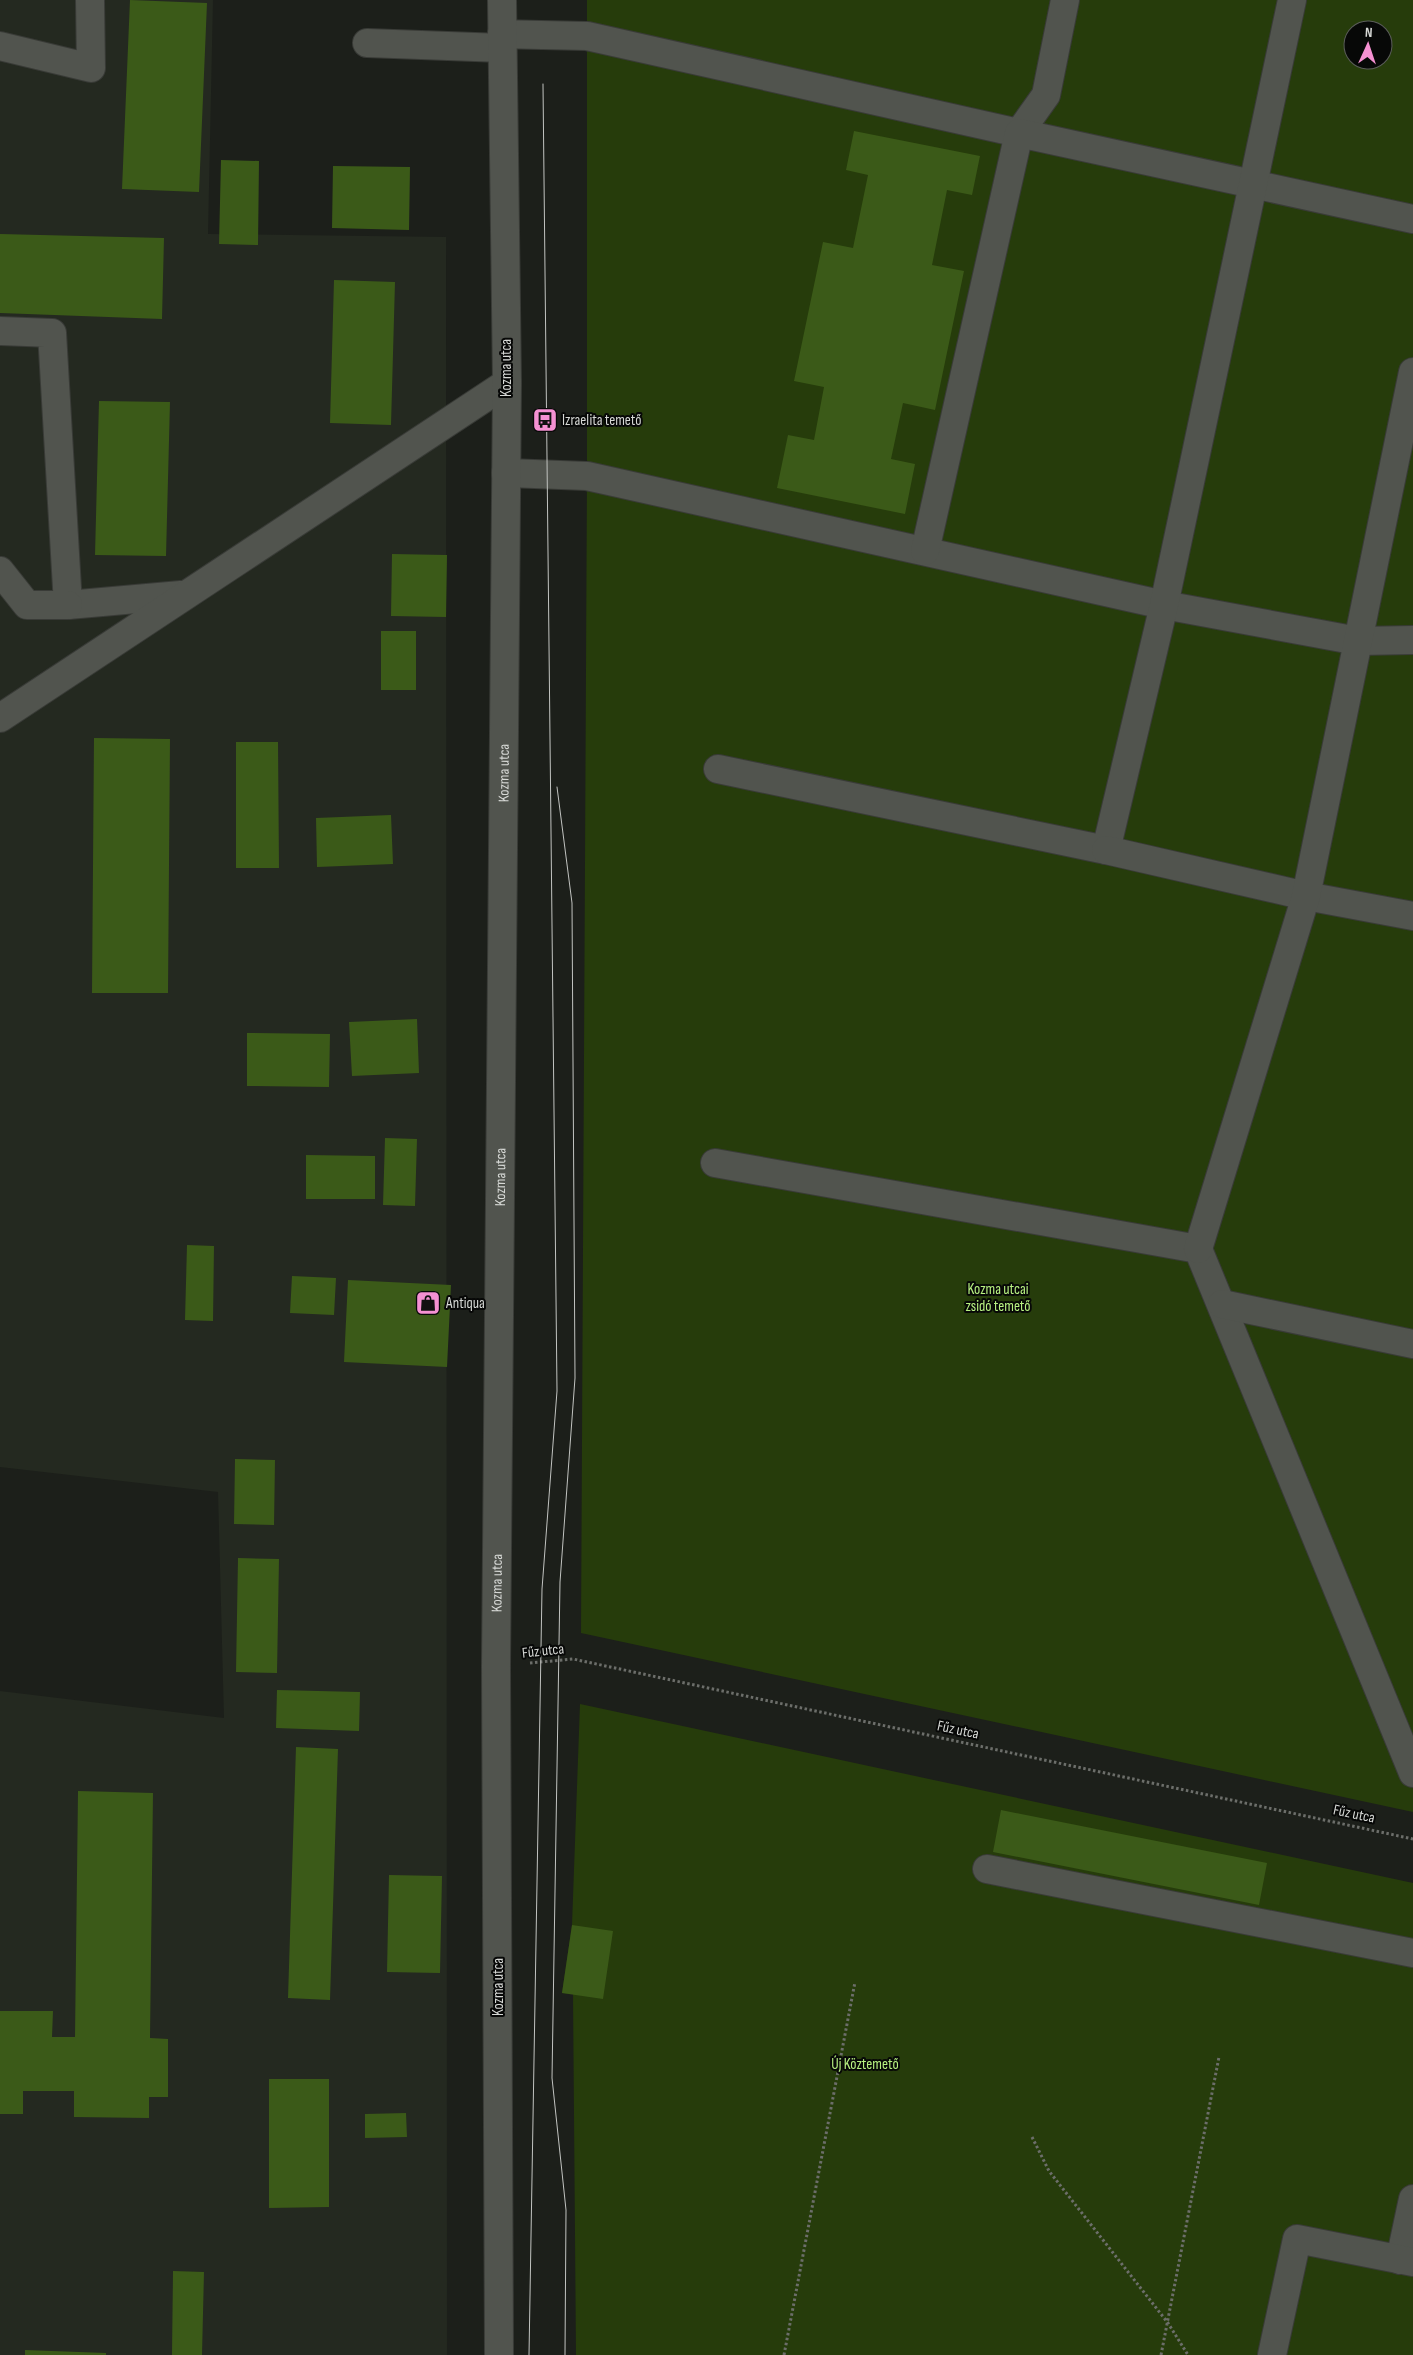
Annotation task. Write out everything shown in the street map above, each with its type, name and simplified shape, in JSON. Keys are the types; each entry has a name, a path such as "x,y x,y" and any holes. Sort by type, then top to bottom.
{"street":[{"path":"0,46 91,68 90,0"},
{"name":"Kozma utca","path":"499,2355 496,1667 507,383 502,0"},
{"path":"925,551 1019,133 1046,95 1065,0"},
{"path":"1106,850 1164,605 1292,0"},
{"path":"367,43 502,42 587,36 1413,219"},
{"path":"0,331 52,332 68,605"},
{"path":"1413,372 1306,896 1198,1249 1413,1773"},
{"path":"0,718 507,383"},
{"path":"506,474 587,476 1164,605 1358,641 1413,640"},
{"path":"0,571 28,605 68,605 186,594"},
{"path":"718,769 1106,850 1306,896 1413,916"},
{"path":"715,1163 1198,1249"},
{"path":"1222,1304 1413,1344"},
{"path":"987,1869 1413,1953"},
{"path":"1272,2355 1297,2239 1407,2261 1413,2199"}],"path":[{"name":"Fűz utca","path":"496,1667 573,1659 1413,1838"},
{"path":"784,2355 855,1982"},
{"path":"1161,2355 1219,2057"},
{"path":"1032,2137 1049,2171 1168,2323 1188,2355"}],"shaded area":[{"path":"0,0 213,0 208,234 446,237 447,2355 0,2355 0,1691 224,1718 218,1492 0,1467"}],"green space":[{"name":"Kozma utcai zsidó temető","path":"587,0 1413,0 1413,1812 581,1633 587,476"},
{"name":"Új Köztemető","path":"580,1704 1413,1883 1413,2355 576,2355 573,1994 562,1993 572,1925"}],"building":[{"path":"130,0 207,3 199,192 122,189"},
{"path":"854,131 980,156 972,195 947,190 932,265 964,271 935,410 903,403 891,459 915,464 905,514 777,488 788,435 814,440 824,387 794,381 823,242 853,248 868,175 846,170"},
{"path":"221,160 259,161 258,245 219,244"},
{"path":"333,166 410,167 409,230 332,228"},
{"path":"0,234 164,238 162,319 0,313"},
{"path":"334,280 395,282 391,425 330,423"},
{"path":"99,401 170,402 166,556 95,555"},
{"path":"392,554 447,555 446,617 391,616"},
{"path":"381,631 416,631 416,690 381,690"},
{"path":"94,738 170,739 168,993 92,993"},
{"path":"236,742 278,742 279,868 236,868"},
{"path":"391,815 393,864 317,867 316,818"},
{"path":"417,1019 419,1073 352,1076 349,1022"},
{"path":"247,1033 330,1034 329,1087 247,1086"},
{"path":"385,1138 417,1139 415,1206 383,1205"},
{"path":"306,1155 375,1156 375,1199 306,1199"},
{"path":"187,1245 214,1246 213,1321 185,1320"},
{"path":"292,1276 336,1278 334,1315 290,1313"},
{"path":"348,1280 451,1285 447,1367 344,1362"},
{"path":"235,1459 275,1460 274,1525 234,1524"},
{"path":"238,1558 279,1559 277,1673 236,1672"},
{"path":"277,1690 360,1692 359,1731 276,1728"},
{"path":"296,1747 338,1749 330,2000 288,1998"},
{"path":"78,1791 153,1793 150,2038 168,2039 168,2097 149,2097 149,2118 74,2117 74,2091 23,2091 23,2114 0,2114 0,2011 53,2011 52,2037 75,2037"},
{"path":"1001,1810 1267,1863 1259,1905 993,1852"},
{"path":"389,1875 442,1876 440,1973 387,1972"},
{"path":"572,1925 613,1931 603,1999 562,1993"},
{"path":"269,2079 329,2079 329,2207 269,2208"},
{"path":"406,2113 407,2137 365,2138 365,2114"},
{"path":"173,2271 204,2272 202,2355 172,2355"},
{"path":"25,2350 106,2353 106,2355 25,2355"}],"tram line":[{"path":"529,2355 542,1589 557,1391 543,84"},
{"path":"557,787 572,903 575,1378 560,1582 552,2078 566,2210 565,2355"}],"place":[{"name":"Izraelita temető","path":"545,420"},
{"name":"Antiqua","path":"428,1303"}]}
